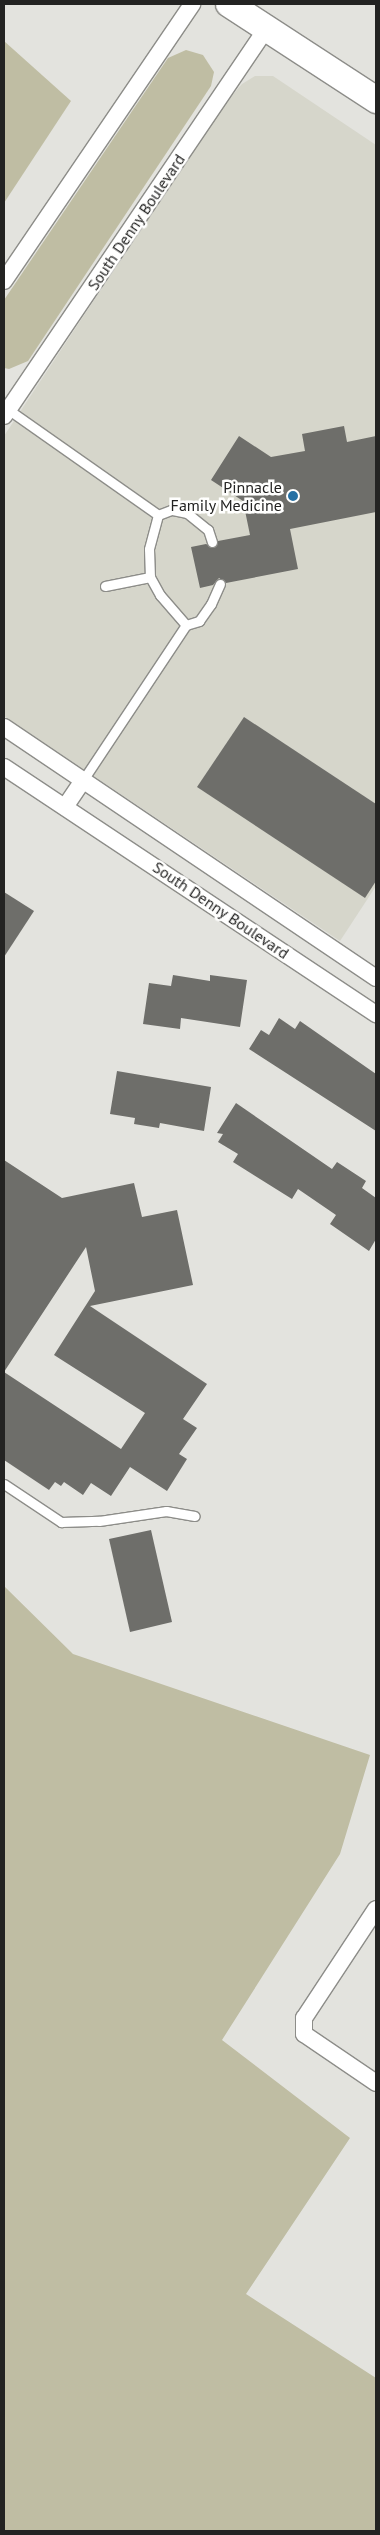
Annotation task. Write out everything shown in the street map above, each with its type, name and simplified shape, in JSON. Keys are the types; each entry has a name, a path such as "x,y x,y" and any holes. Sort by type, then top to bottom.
{"main road":[{"path":"229,4 376,100"}],"street":[{"path":"4,281 192,4"},
{"name":"South Denny Boulevard","path":"5,411 267,28"},
{"name":"South Denny Boulevard","path":"4,727 376,978"},
{"name":"South Denny Boulevard","path":"4,766 376,1014"},
{"path":"66,807 83,780"},
{"path":"376,1909 304,2018 304,2034 376,2083"}],"lane":[{"path":"5,411 158,514"},
{"path":"158,514 171,510 187,513 208,530 212,542"},
{"path":"158,514 149,549 150,577 160,595 186,625"},
{"path":"105,586 150,577"},
{"path":"83,780 186,625 199,621 211,604 220,584"},
{"path":"4,1484 61,1522 99,1521 166,1511 195,1516"}],"shaded area":[{"path":"4,41 71,101 4,203"},
{"path":"186,50 203,55 214,72 211,86 28,361 9,369 4,368 4,300 168,58"},
{"path":"255,76 273,76 376,145 376,886 340,941 4,716 4,436 222,107 242,84"},
{"path":"4,1586 73,1654 370,1755 340,1854 222,2040 350,2138 246,2294 376,2378 376,2531 4,2531"}],"building":[{"path":"344,426 347,442 376,436 376,512 290,529 298,569 226,583 219,578 213,585 200,588 191,547 206,544 214,548 218,541 250,535 243,501 211,480 239,436 271,457 305,451 302,434"},
{"path":"244,717 376,804 376,881 365,898 197,787"},
{"path":"4,892 34,911 4,957"},
{"path":"173,975 210,981 210,975 247,980 240,1027 181,1018 180,1029 143,1024 149,983 171,986"},
{"path":"279,1018 295,1029 300,1021 376,1074 376,1131 249,1049 261,1030 269,1035"},
{"path":"117,1071 211,1087 204,1131 160,1123 159,1128 134,1124 135,1118 110,1114"},
{"path":"236,1103 332,1169 337,1162 366,1181 362,1188 376,1198 376,1239 369,1251 330,1224 336,1215 298,1189 292,1199 233,1162 238,1154 218,1142 223,1134 217,1133"},
{"path":"4,1160 62,1198 134,1183 142,1217 177,1210 193,1285 90,1306 207,1384 183,1419 197,1428 179,1454 187,1459 167,1491 130,1467 111,1496 91,1483 83,1495 64,1482 61,1486 55,1482 49,1490 4,1460 4,1372","holes":["86,1247 95,1291 54,1355 145,1413 121,1449 4,1372"]},
{"path":"151,1530 172,1622 130,1632 109,1539"}],"place":[{"name":"Pinnacle Family Medicine","path":"293,496"}]}
